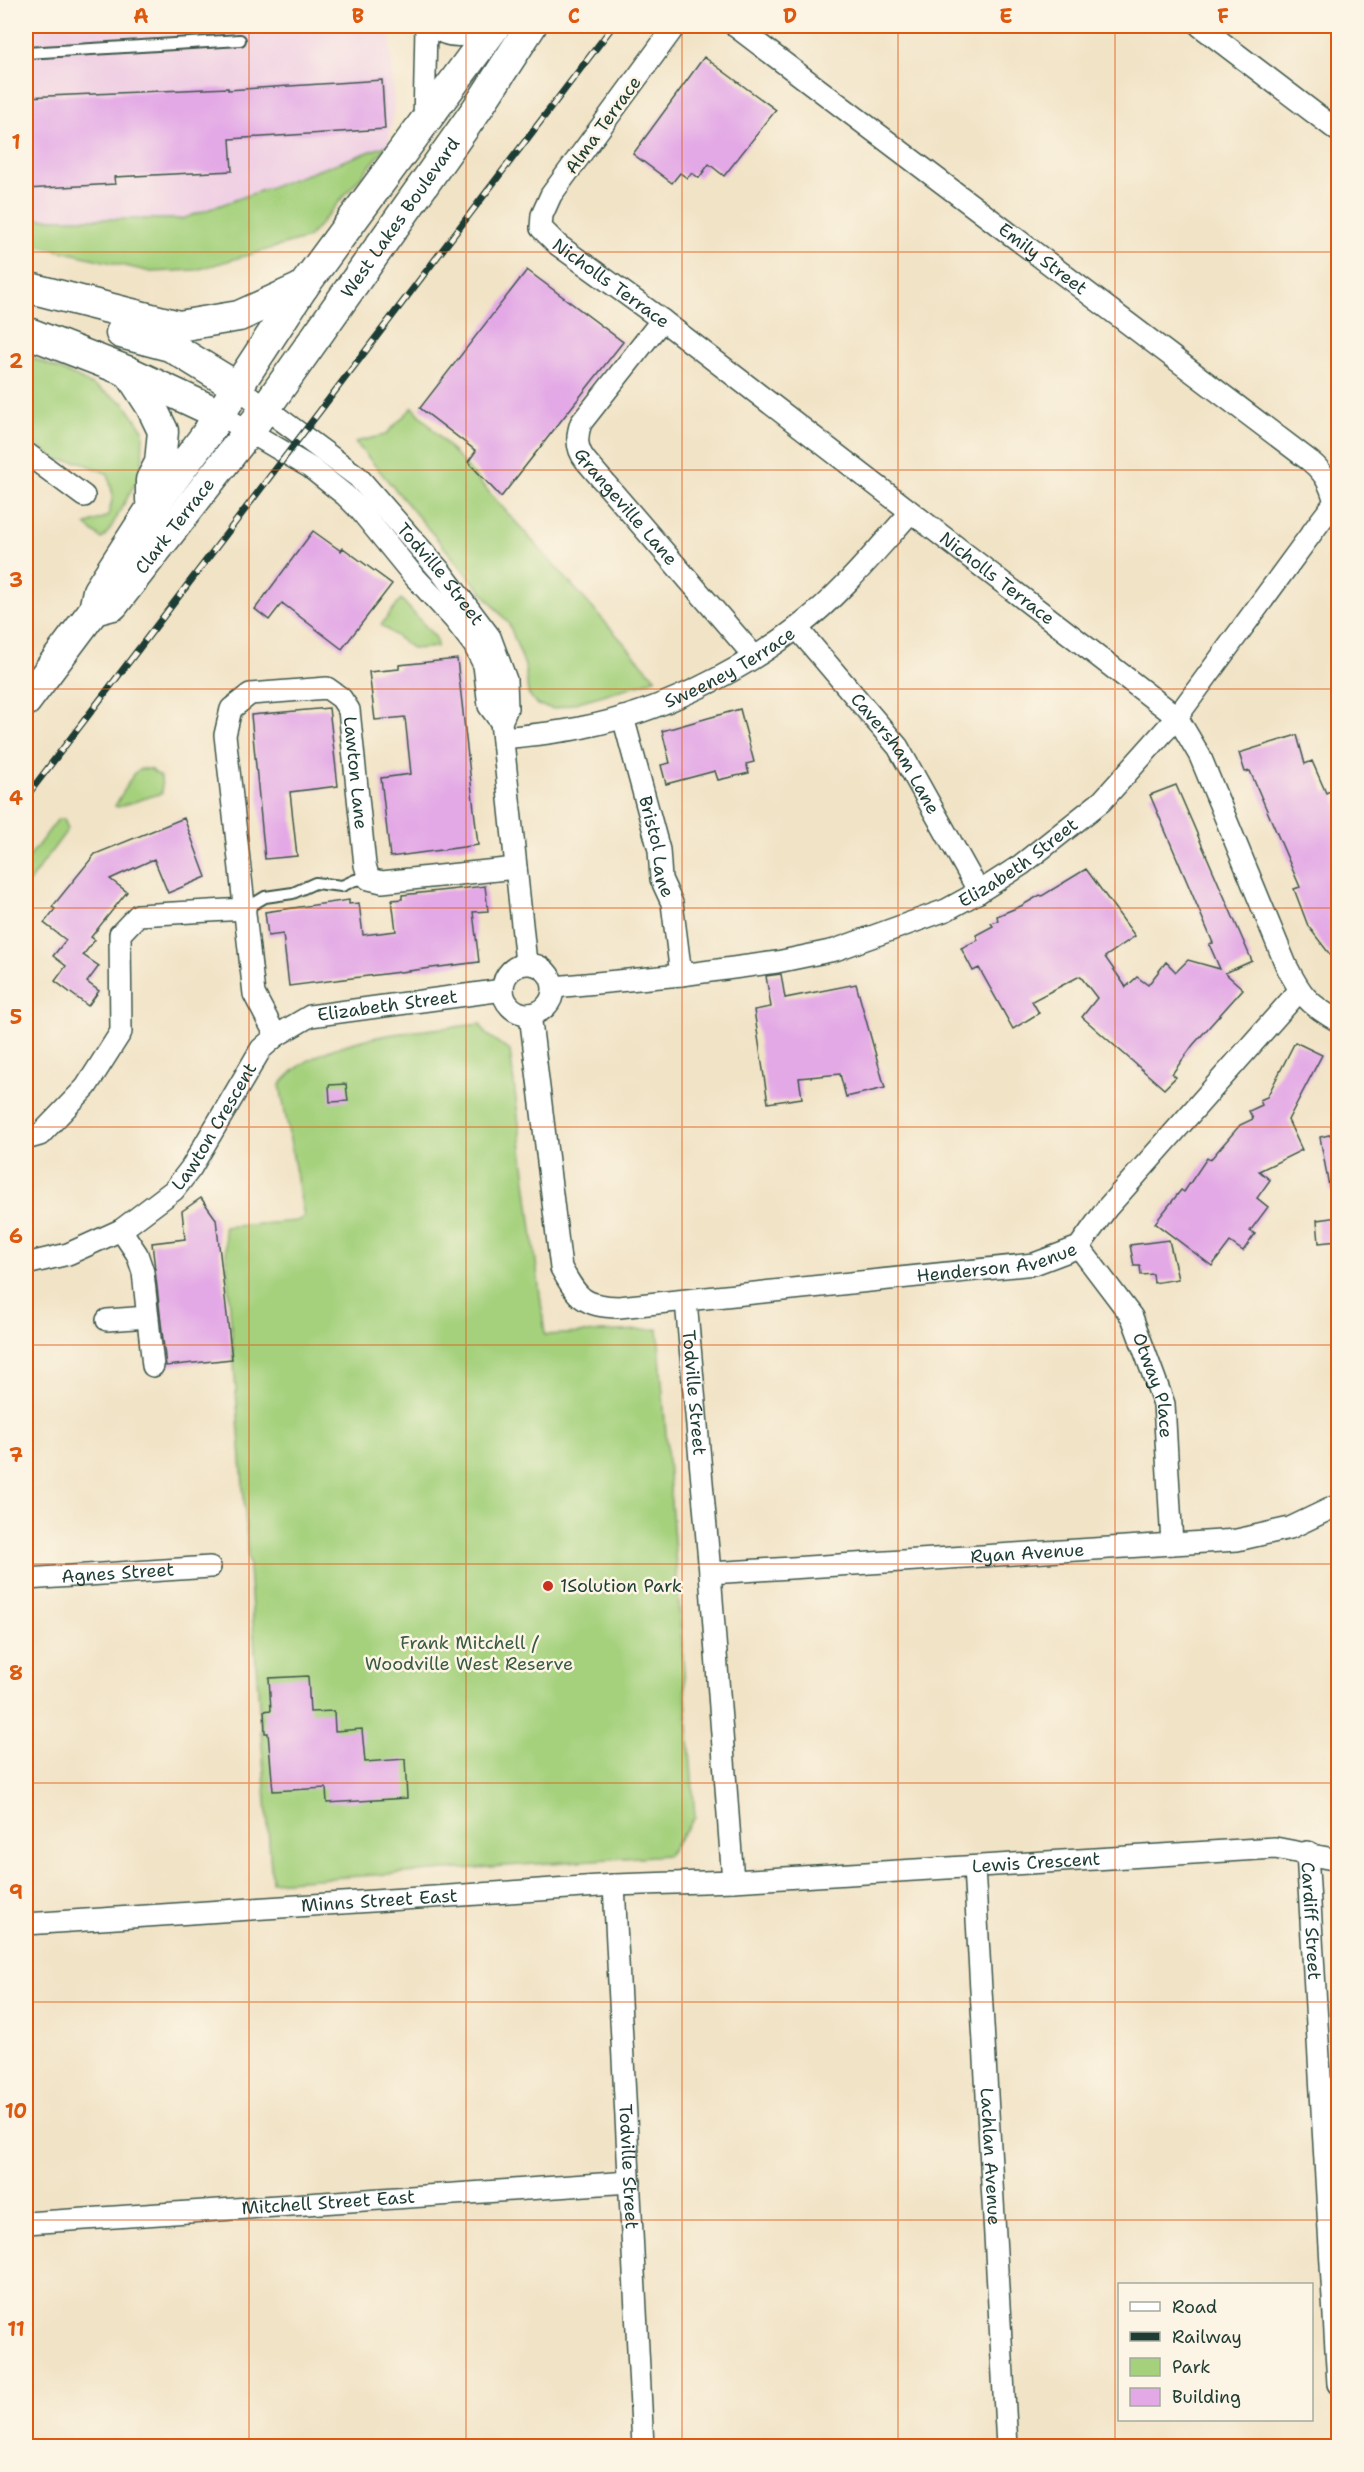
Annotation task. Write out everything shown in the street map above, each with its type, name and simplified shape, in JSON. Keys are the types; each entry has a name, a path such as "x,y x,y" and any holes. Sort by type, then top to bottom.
{"main road":[{"name":"West Lakes Boulevard","path":"257,419 477,109 531,26"},
{"name":"West Lakes Boulevard","path":"219,414 303,287 495,27"},
{"name":"West Lakes Boulevard","path":"26,287 179,326 239,316 303,287"},
{"path":"86,304 104,328 170,346 237,387"},
{"path":"26,333 129,372 219,414"},
{"path":"129,372 151,406 163,431 160,463 151,480 151,509"},
{"name":"Clark Terrace","path":"26,701 94,610 98,591 151,509 219,414"},
{"name":"Clark Terrace","path":"94,610 112,605 257,419"}],"street":[{"path":"424,124 426,26"},
{"path":"434,26 445,34 453,36 495,27"},
{"name":"Alma Terrace","path":"541,228 542,215 551,195 675,26"},
{"name":"Emily Street","path":"735,26 1310,461 1322,471 1337,502"},
{"path":"1200,26 1338,131"},
{"name":"Nicholls Terrace","path":"541,228 558,245 662,320 1177,717 1200,756 1286,965 1299,991 1317,1009 1338,1021"},
{"name":"Grangeville Lane","path":"662,320 581,423 578,432 579,448 582,455 754,656"},
{"path":"237,387 257,419 317,460"},
{"path":"219,414 257,419 317,460"},
{"path":"26,453 84,496"},
{"name":"Todville Street","path":"317,460 358,477 441,572 490,637 506,680 507,708 502,730 526,963"},
{"name":"Elizabeth Street","path":"554,987 681,975 777,962 835,950 946,910 1021,866 1102,801 1177,717 1337,502"},
{"name":"Sweeney Terrace","path":"502,730 584,728 675,699 754,656 797,628 820,608 910,513"},
{"name":"Caversham Lane","path":"797,628 898,747 979,892"},
{"name":"Lawton Lane","path":"245,909 225,735 231,709 250,694 327,688 341,698 349,710 365,865 369,879"},
{"name":"Bristol Lane","path":"623,717 658,849 662,879 672,903 681,975"},
{"path":"369,879 382,882 516,868"},
{"path":"26,1139 40,1134 86,1087 121,1032 120,934 138,915 245,909 254,994 276,1036"},
{"path":"526,963 543,968 549,974 554,987 549,1004 542,1010 530,1014 523,1014 513,1008 507,1002 503,990 508,974 514,968 526,963"},
{"name":"Elizabeth Street","path":"276,1036 310,1016 503,990"},
{"name":"Henderson Avenue","path":"686,1301 1034,1264 1079,1247 1107,1208 1299,991"},
{"path":"530,1014 561,1268 576,1294 596,1307 686,1301"},
{"name":"Lawton Crescent","path":"26,1264 68,1254 121,1230 174,1190 191,1168 261,1049 276,1036"},
{"path":"121,1230 136,1254 143,1272 153,1366"},
{"name":"Otway Place","path":"1079,1247 1132,1317 1164,1404 1172,1544"},
{"name":"Todville Street","path":"686,1301 710,1573 732,1881"},
{"path":"107,1320 148,1317"},
{"name":"Ryan Avenue","path":"710,1573 1237,1540 1290,1528 1338,1505"},
{"name":"Agnes Street","path":"26,1579 210,1568"},
{"name":"Lewis Crescent","path":"732,1881 1275,1848 1307,1852 1338,1860"},
{"name":"Cardiff Street","path":"1307,1852 1338,2384"},
{"name":"Lachlan Avenue","path":"974,1867 1006,2446"},
{"name":"Minns Street East","path":"26,1924 614,1886 732,1881"},
{"name":"Todville Street","path":"614,1886 643,2446"},
{"name":"Mitchell Street East","path":"26,2223 630,2182"}],"lane":[{"path":"26,52 240,40"},
{"path":"245,909 265,897 293,893 315,883 342,886 355,880 369,879"}],"shaded area":[{"path":"26,26 390,26 394,109 388,145 182,219 26,219"}],"green space":[{"path":"388,145 308,238 196,270 151,272 26,243 26,219 182,219"},
{"path":"26,355 79,378 124,403 143,430 142,471 109,531 102,539 85,525 108,516 113,496 108,474 81,462 57,460 26,436"},
{"path":"413,407 655,678 645,683 554,709 537,705 528,693 525,666 509,624 355,442 385,435"},
{"path":"401,599 436,638 437,647 413,649 381,625"},
{"path":"141,769 150,769 161,777 162,793 115,806 134,773"},
{"path":"58,819 64,819 68,829 26,886 26,861"},
{"name":"Frank Mitchell / Woodville West Reserve","path":"480,1024 486,1034 510,1051 545,1335 658,1329 695,1817 668,1855 272,1882 224,1227 297,1221 304,1217 280,1085 297,1068 319,1055 372,1038"}],"building":[{"path":"704,57 776,110 724,176 709,164 699,178 692,173 687,178 680,173 672,183 633,154"},
{"path":"382,80 385,129 230,139 232,171 114,177 115,184 26,189 26,97 228,88 228,90"},
{"path":"527,270 623,342 501,497 468,462 476,451 420,408"},
{"path":"313,531 341,551 343,548 392,584 342,649 282,603 269,620 255,609"},
{"path":"457,659 478,845 390,857 381,778 411,774 405,717 375,720 369,672 399,669 399,665"},
{"path":"329,708 338,786 290,792 297,856 265,859 251,715"},
{"path":"740,709 754,762 746,764 749,773 718,780 715,771 666,784 661,765 670,763 662,731"},
{"path":"1297,735 1305,764 1312,761 1326,793 1332,790 1338,804 1338,965 1308,926 1294,889 1300,887 1250,771 1245,772 1239,753"},
{"path":"1176,785 1252,961 1225,973 1243,989 1193,1045 1172,1074 1176,1077 1164,1089 1082,1017 1097,998 1080,976 1032,1001 1039,1013 1013,1029 979,968 973,971 961,948 978,940 976,935 993,926 991,923 998,921 997,916 1042,896 1086,869 1135,936 1105,957 1126,987 1137,977 1148,985 1166,962 1176,972 1188,960 1220,969 1209,944 1213,943 1150,795"},
{"path":"184,818 206,877 168,893 154,859 110,879 127,892 91,937 95,940 83,955 99,966 87,982 99,991 88,1006 55,981 66,966 53,956 66,940 44,923 55,909 52,907 95,854"},
{"path":"485,886 488,911 473,912 479,962 289,986 283,934 268,936 265,912 349,900 349,904 359,903 363,935 396,931 392,900 402,899 402,895"},
{"path":"781,974 785,998 856,984 885,1088 846,1097 840,1074 799,1078 802,1098 768,1103 754,1010 771,1007 766,976"},
{"path":"1295,1042 1322,1055 1288,1120 1302,1150 1259,1171 1270,1180 1257,1198 1268,1207 1250,1231 1255,1234 1243,1251 1230,1242 1212,1266 1155,1223 1181,1190 1184,1192 1207,1158 1210,1160 1240,1125 1253,1119 1249,1111 1262,1105 1260,1100 1267,1097"},
{"path":"346,1084 348,1101 330,1102 329,1085"},
{"path":"1338,1133 1338,1191 1330,1192 1320,1137"},
{"path":"201,1198 216,1219 232,1359 166,1366 152,1243 185,1239 182,1211"},
{"path":"1338,1217 1338,1241 1319,1243 1317,1220"},
{"path":"1169,1240 1178,1279 1154,1283 1153,1274 1141,1275 1140,1266 1134,1266 1130,1245"},
{"path":"308,1676 310,1712 334,1711 335,1731 362,1729 365,1762 405,1759 407,1798 327,1803 326,1788 273,1791 264,1711 271,1710 269,1678"}],"railway":[{"path":"26,797 613,26"}],"place":[{"name":"1Solution Park","path":"548,1586"}]}
